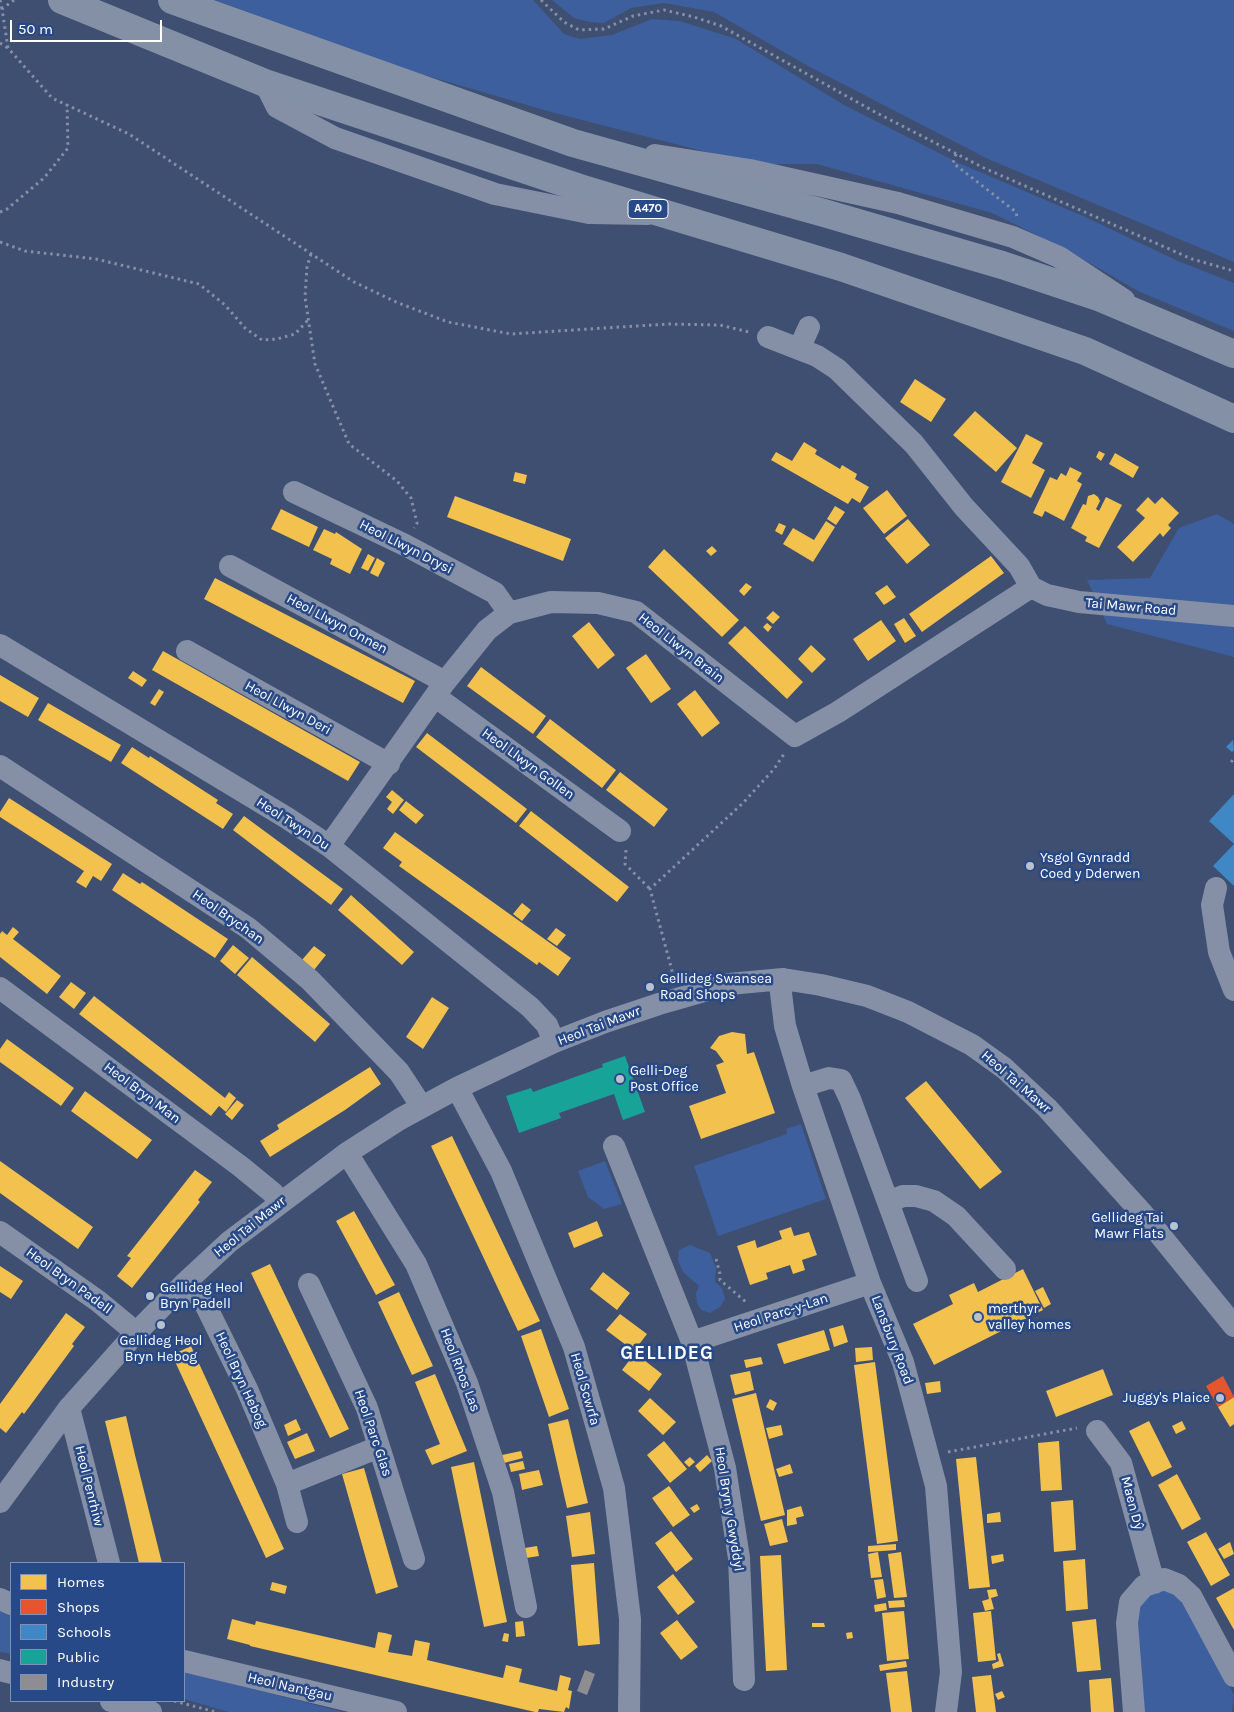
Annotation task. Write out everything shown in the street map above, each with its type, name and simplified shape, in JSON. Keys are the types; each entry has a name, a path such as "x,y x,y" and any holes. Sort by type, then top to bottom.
{"highway":[{"name":"A470","path":"62,0 265,82 586,190 841,267 1086,352 1234,419"},
{"path":"172,0 573,143 1002,265 1101,298 1234,354"}],"street":[{"path":"573,143 750,170 898,203 1013,237 1059,257 1157,320"},
{"path":"799,349 809,327"},
{"path":"768,337 817,356 837,369 914,444 964,507 1019,566 1031,587 838,712 795,736"},
{"name":"Heol Llwyn Drysi","path":"294,492 405,545 495,593 509,613"},
{"name":"Heol Llwyn Onnen","path":"230,566 440,690"},
{"name":"Tai Mawr Road","path":"1031,587 1047,595 1079,602 1234,616"},
{"name":"Heol Llwyn Brain","path":"329,846 440,690 487,630 509,613 552,602 598,603 636,612 795,736"},
{"name":"Heol Twyn Du","path":"0,645 279,813 329,846 530,1007 547,1025 554,1042"},
{"name":"Heol Llwyn Deri","path":"187,651 389,764"},
{"name":"Heol Llwyn Gollen","path":"440,690 620,830"},
{"name":"Heol Brychan","path":"0,766 248,928 310,980 399,1072 422,1107"},
{"path":"1216,888 1212,905 1219,952 1234,990"},
{"name":"Heol Tai Mawr","path":"2,1493 69,1408 135,1334 186,1282 229,1242 347,1153 457,1088 554,1042 605,1022 680,997 729,984 783,979 821,985 867,996 908,1012 972,1045 1004,1068 1047,1108 1143,1214 1231,1317"},
{"name":"Lansbury Road","path":"783,979 781,993 785,1026 803,1086 870,1283 903,1362 936,1486 951,1672 946,1712"},
{"name":"Heol Bryn Man","path":"0,988 240,1166 273,1193 279,1203"},
{"path":"803,1086 829,1078 841,1080 850,1099 917,1282"},
{"name":"Heol Scwrfa","path":"457,1088 501,1172 574,1347 614,1488 630,1618 629,1712"},
{"name":"Heol Bryn y Gwyddyl","path":"614,1146 692,1342 725,1468 739,1558 744,1680"},
{"name":"Heol Rhos Las","path":"347,1153 416,1264 466,1383 503,1492 526,1607"},
{"path":"888,1202 904,1196 916,1196 934,1201 956,1216 1005,1269"},
{"name":"Heol Bryn Padell","path":"0,1232 98,1301 135,1334"},
{"name":"Heol Bryn Hebog","path":"186,1282 204,1302 247,1388 287,1484 297,1522"},
{"name":"Heol Parc-y-Lan","path":"692,1342 870,1283"},
{"name":"Heol Parc Glas","path":"309,1284 367,1408 414,1559"},
{"name":"Heol Penrhiw","path":"69,1408 109,1562"},
{"name":"Maen Dŷ","path":"1097,1431 1121,1463 1154,1583"},
{"path":"287,1484 379,1447"},
{"path":"1134,1712 1128,1623 1130,1602 1144,1586 1164,1579 1179,1585 1191,1596 1234,1676"},
{"name":"Heol Nantgau","path":"185,1662 396,1712"},
{"path":"115,1702 151,1712"}],"path":[{"path":"0,0 8,48"},
{"path":"2,9 14,0"},
{"path":"541,0 564,22 579,30 604,29 633,16 664,10 694,16 721,26 875,112 956,154 1192,259 1234,271"},
{"path":"0,43 8,48 52,98 129,134 354,282 396,302 448,322 511,334 668,324 720,325 768,337"},
{"path":"0,212 7,209 44,178 68,148 67,104"},
{"path":"956,154 953,163 1016,212 1017,222 1013,237"},
{"path":"0,242 25,251 96,259 199,284 224,305 245,328 262,340 277,339 295,334 308,320"},
{"path":"311,254 305,297 315,364 349,444 397,481 411,498 416,523 405,545"},
{"path":"650,889 743,803 774,769 795,736"},
{"path":"620,830 627,833 625,864 650,889 680,997"},
{"path":"716,1259 720,1280 766,1318"},
{"path":"928,1456 1078,1428 1092,1427 1097,1431"},
{"path":"178,1702 216,1712"}],"shaded area":[{"path":"215,0 533,0 564,34 580,39 612,35 652,19 680,21 736,39 844,105 959,163 1083,216 1178,261 1234,283 1234,331 1140,292 1063,248 992,213 817,164 753,164 551,112 393,66"},
{"path":"552,0 1234,0 1234,262 988,159 808,66 714,12 664,3 631,8 604,23 590,22 574,18"},
{"path":"1217,514 1234,524 1234,657 1107,624 1087,580 1150,578 1179,528"},
{"path":"801,1124 826,1199 718,1236 694,1166 787,1134 786,1129"},
{"path":"605,1161 622,1204 604,1209 588,1197 578,1171"},
{"path":"690,1245 710,1253 716,1268 715,1282 722,1288 725,1299 720,1307 710,1313 701,1310 697,1303 696,1293 699,1286 683,1272 678,1260 679,1250"},
{"path":"1164,1583 1188,1604 1234,1695 1232,1712 1139,1712 1135,1604"},
{"path":"0,1609 10,1614 10,1654 0,1652"},
{"path":"185,1671 343,1712 229,1712 185,1699"}],"building: Homes":[{"path":"915,379 946,399 931,422 900,402"},
{"path":"975,411 1017,448 996,472 953,435"},
{"path":"1026,434 1043,443 1032,463 1045,470 1031,498 1001,482"},
{"path":"804,442 817,450 815,454 840,469 842,465 857,474 855,479 869,487 860,503 852,498 848,504 771,460 776,452 792,461"},
{"path":"1099,451 1105,454 1101,461 1096,457"},
{"path":"1115,453 1139,467 1133,478 1109,464"},
{"path":"1070,467 1082,473 1077,481 1082,484 1064,521 1045,511 1042,517 1033,513 1050,477 1057,480 1061,473 1066,476"},
{"path":"515,472 527,475 525,484 513,481"},
{"path":"887,490 907,516 884,534 863,508"},
{"path":"1094,494 1100,501 1096,509 1099,511 1106,497 1122,505 1099,548 1085,541 1087,537 1071,528 1083,504 1086,505 1088,496"},
{"path":"455,496 571,539 563,561 447,517"},
{"path":"1148,497 1155,504 1162,497 1179,513 1168,525 1171,528 1163,537 1160,533 1133,562 1117,547 1145,518 1136,510"},
{"path":"835,506 845,512 836,525 827,519"},
{"path":"281,509 318,527 309,547 271,529"},
{"path":"908,519 930,545 907,564 885,538"},
{"path":"826,521 835,527 813,562 783,544 793,528 814,540"},
{"path":"779,523 786,526 782,535 775,531"},
{"path":"324,529 335,534 336,532 362,549 350,574 330,564 332,559 313,550"},
{"path":"712,546 717,551 711,556 706,551"},
{"path":"664,549 739,620 722,637 648,567"},
{"path":"368,554 375,558 368,571 361,568"},
{"path":"991,556 1004,573 922,632 909,614"},
{"path":"377,558 385,563 378,577 370,573"},
{"path":"215,578 415,681 403,703 204,599"},
{"path":"746,583 752,587 744,596 739,591"},
{"path":"887,585 896,597 884,605 875,593"},
{"path":"773,611 780,617 773,624 766,618"},
{"path":"904,618 916,636 905,643 894,624"},
{"path":"881,620 896,641 868,661 853,639"},
{"path":"589,622 615,655 598,669 572,636"},
{"path":"767,623 772,627 768,632 763,627"},
{"path":"745,626 803,682 787,699 728,643"},
{"path":"811,645 826,659 812,673 798,659"},
{"path":"163,651 360,762 348,781 152,670"},
{"path":"646,654 671,689 651,703 626,668"},
{"path":"481,667 546,716 533,734 467,686"},
{"path":"133,671 147,680 142,687 128,678"},
{"path":"0,675 39,698 28,717 0,701"},
{"path":"159,689 164,692 155,706 150,703"},
{"path":"695,690 720,723 702,737 677,704"},
{"path":"48,703 121,745 111,762 38,720"},
{"path":"550,719 616,770 602,788 536,737"},
{"path":"427,733 527,809 516,823 416,747"},
{"path":"132,747 149,758 150,756 218,800 216,803 233,814 223,829 121,763"},
{"path":"620,772 668,809 654,827 606,790"},
{"path":"392,790 404,800 393,814 387,809 392,802 386,797"},
{"path":"9,798 112,864 101,881 93,876 86,888 76,882 84,871 0,817 0,812"},
{"path":"406,801 424,815 416,824 399,810"},
{"path":"531,811 629,887 617,902 519,826"},
{"path":"244,816 343,889 331,905 233,830"},
{"path":"395,832 571,958 558,976 539,962 537,965 399,866 402,862 383,848"},
{"path":"123,873 140,884 142,882 228,939 215,958 112,890"},
{"path":"351,895 414,952 402,965 338,910"},
{"path":"522,903 531,910 522,921 513,914"},
{"path":"13,927 19,932 13,939 61,976 47,994 0,957 0,934 2,931 7,935"},
{"path":"556,928 566,935 557,946 547,939"},
{"path":"233,945 249,958 235,974 220,961"},
{"path":"314,946 326,955 314,970 302,960"},
{"path":"252,957 330,1024 315,1042 237,975"},
{"path":"71,982 86,993 74,1009 59,997"},
{"path":"94,996 225,1098 229,1092 236,1098 226,1112 219,1106 211,1116 79,1014"},
{"path":"432,997 449,1008 423,1049 406,1037"},
{"path":"732,1032 745,1034 747,1054 754,1052 775,1113 701,1139 689,1106 726,1093 716,1065 724,1062 716,1051 710,1048 719,1036"},
{"path":"7,1039 74,1088 61,1106 0,1062 0,1049"},
{"path":"370,1067 381,1084 345,1110 270,1157 260,1141 279,1129 277,1125"},
{"path":"926,1081 1002,1172 980,1189 905,1098"},
{"path":"85,1091 152,1140 137,1159 71,1111"},
{"path":"237,1100 244,1105 232,1120 225,1114"},
{"path":"452,1136 540,1321 518,1331 431,1146"},
{"path":"0,1161 93,1227 78,1249 0,1193"},
{"path":"195,1170 212,1182 198,1200 200,1202 132,1288 117,1276 131,1258 127,1256"},
{"path":"354,1211 395,1285 376,1295 336,1221"},
{"path":"597,1221 603,1236 574,1248 568,1233"},
{"path":"791,1227 794,1236 809,1232 817,1255 802,1260 805,1270 793,1274 790,1265 766,1273 768,1279 750,1285 737,1246 755,1240 757,1248 782,1239 779,1231"},
{"path":"270,1264 349,1429 330,1438 251,1273"},
{"path":"0,1266 23,1281 11,1299 0,1292"},
{"name":"merthyr valley homes","path":"1023,1269 1043,1310 934,1365 913,1324 953,1304 949,1295 974,1283 978,1292"},
{"path":"603,1272 630,1293 617,1310 590,1289"},
{"path":"1043,1287 1051,1304 1044,1308 1035,1291"},
{"path":"399,1292 433,1366 412,1375 378,1302"},
{"path":"66,1313 85,1327 72,1344 74,1346 24,1414 22,1412 6,1433 0,1428 0,1404"},
{"path":"620,1314 647,1334 634,1351 606,1330"},
{"path":"843,1325 848,1342 834,1347 829,1329"},
{"path":"541,1329 569,1409 549,1417 521,1336"},
{"path":"824,1330 830,1350 784,1364 777,1344"},
{"path":"191,1346 284,1549 266,1558 172,1355"},
{"path":"872,1347 873,1360 856,1362 855,1348"},
{"path":"635,1353 662,1374 649,1391 622,1370"},
{"path":"761,1357 763,1364 746,1368 744,1360"},
{"path":"875,1362 898,1541 877,1544 854,1365"},
{"path":"1103,1369 1113,1395 1056,1417 1046,1391"},
{"path":"750,1371 754,1390 735,1395 730,1375"},
{"path":"435,1374 467,1451 432,1465 425,1450 440,1444 415,1382"},
{"path":"940,1381 941,1392 927,1394 925,1383"},
{"path":"756,1393 785,1515 761,1521 732,1399"},
{"path":"1234,1397 1234,1424 1230,1427 1218,1407"},
{"path":"650,1398 676,1422 663,1435 638,1411"},
{"path":"770,1399 777,1403 773,1411 766,1407"},
{"path":"126,1416 162,1562 139,1562 105,1421"},
{"path":"296,1419 301,1430 288,1436 284,1425"},
{"path":"568,1419 588,1503 567,1508 548,1424"},
{"path":"1149,1421 1172,1467 1152,1477 1129,1431"},
{"path":"1182,1421 1186,1429 1176,1434 1172,1426"},
{"path":"781,1425 783,1435 769,1439 766,1428"},
{"path":"307,1433 315,1451 295,1459 287,1442"},
{"path":"664,1441 687,1469 670,1483 647,1455"},
{"path":"1059,1441 1062,1490 1041,1491 1038,1443"},
{"path":"521,1451 523,1458 504,1463 502,1455"},
{"path":"707,1455 712,1461 700,1472 695,1466"},
{"path":"690,1457 695,1462 689,1467 684,1462"},
{"path":"976,1457 990,1587 969,1589 956,1459"},
{"path":"523,1461 525,1469 511,1472 509,1464"},
{"path":"474,1462 507,1622 484,1627 451,1467"},
{"path":"790,1464 793,1473 779,1477 776,1469"},
{"path":"364,1468 398,1587 376,1594 342,1474"},
{"path":"539,1470 543,1485 522,1490 519,1474"},
{"path":"1177,1474 1201,1519 1182,1530 1158,1485"},
{"path":"669,1486 690,1515 673,1527 652,1498"},
{"path":"1073,1500 1076,1550 1054,1552 1051,1502"},
{"path":"697,1504 700,1509 694,1513 690,1508"},
{"path":"801,1506 804,1516 796,1518 797,1524 787,1526 787,1510"},
{"path":"590,1512 595,1554 572,1557 566,1516"},
{"path":"1000,1512 1001,1522 987,1523 987,1514"},
{"path":"782,1519 788,1542 770,1546 764,1524"},
{"path":"671,1531 693,1559 676,1572 655,1543"},
{"path":"1206,1532 1230,1575 1211,1586 1187,1542"},
{"path":"1230,1542 1234,1554 1224,1559 1218,1549"},
{"path":"896,1544 896,1550 868,1552 868,1546"},
{"path":"537,1546 539,1556 526,1558 525,1548"},
{"path":"878,1552 882,1577 871,1578 868,1554"},
{"path":"901,1552 907,1597 894,1598 888,1554"},
{"path":"1003,1554 1004,1561 992,1564 991,1556"},
{"path":"781,1555 787,1670 766,1671 760,1556"},
{"path":"1085,1559 1088,1609 1066,1611 1063,1561"},
{"path":"594,1563 600,1644 578,1646 571,1565"},
{"path":"673,1574 695,1602 678,1615 657,1587"},
{"path":"883,1579 886,1597 877,1599 874,1580"},
{"path":"272,1582 287,1586 285,1594 270,1590"},
{"path":"1234,1588 1234,1630 1216,1598"},
{"path":"996,1589 998,1596 991,1598 994,1609 985,1611 982,1601 989,1599 987,1590"},
{"path":"904,1600 905,1607 889,1608 888,1601"},
{"path":"886,1603 887,1610 875,1612 874,1605"},
{"path":"904,1611 909,1659 887,1661 882,1613"},
{"path":"991,1611 996,1660 978,1662 973,1613"},
{"path":"232,1619 255,1625 256,1621 375,1648 378,1632 385,1633 392,1635 388,1652 412,1656 415,1640 430,1643 427,1660 503,1678 506,1665 522,1669 519,1682 557,1691 560,1675 571,1678 568,1690 572,1691 569,1709 566,1707 564,1712 539,1709 538,1712 535,1712 250,1646 227,1639"},
{"path":"1096,1619 1101,1670 1077,1672 1072,1622"},
{"path":"677,1620 698,1647 681,1660 660,1633"},
{"path":"523,1621 525,1636 516,1637 515,1622"},
{"path":"812,1623 824,1623 825,1627 812,1627"},
{"path":"852,1632 853,1638 847,1639 846,1633"},
{"path":"504,1633 509,1634 508,1642 502,1641"},
{"path":"1000,1653 1004,1666 993,1669 992,1664 999,1661 997,1654"},
{"path":"906,1661 907,1667 880,1671 879,1665"},
{"path":"907,1671 912,1712 891,1712 886,1673"},
{"path":"991,1675 996,1712 976,1712 972,1677"},
{"path":"1111,1678 1114,1712 1091,1712 1089,1680"},
{"path":"1002,1691 1005,1697 998,1700 995,1694"}],"building: Shops":[{"path":"1223,1376 1234,1397 1218,1407 1206,1386"}],"building: Schools":[{"path":"1233,740 1234,750 1232,752 1226,747"},
{"path":"1234,794 1234,844 1209,821"},
{"path":"1234,844 1234,886 1213,866"}],"building: Public":[{"path":"625,1056 645,1112 623,1120 614,1094 559,1113 561,1118 519,1133 506,1096 531,1088 533,1092 603,1067 602,1064"}],"building: Industry":[{"path":"585,1670 595,1674 587,1695 577,1691"}],"place":[{"name":"Ysgol Gynradd Coed y Dderwen","path":"1030,866"},
{"name":"Gellideg Swansea Road Shops","path":"650,987"},
{"name":"Gelli-Deg Post Office","path":"620,1079"},
{"name":"Gellideg Tai Mawr Flats","path":"1174,1226"},
{"name":"Gellideg Heol Bryn Padell","path":"150,1296"},
{"name":"merthyr valley homes","path":"978,1317"},
{"name":"Gellideg Heol Bryn Hebog","path":"161,1325"},
{"name":"Juggy's Plaice","path":"1220,1398"}],"district":[{"name":"GELLIDEG","path":"667,1354"}]}
